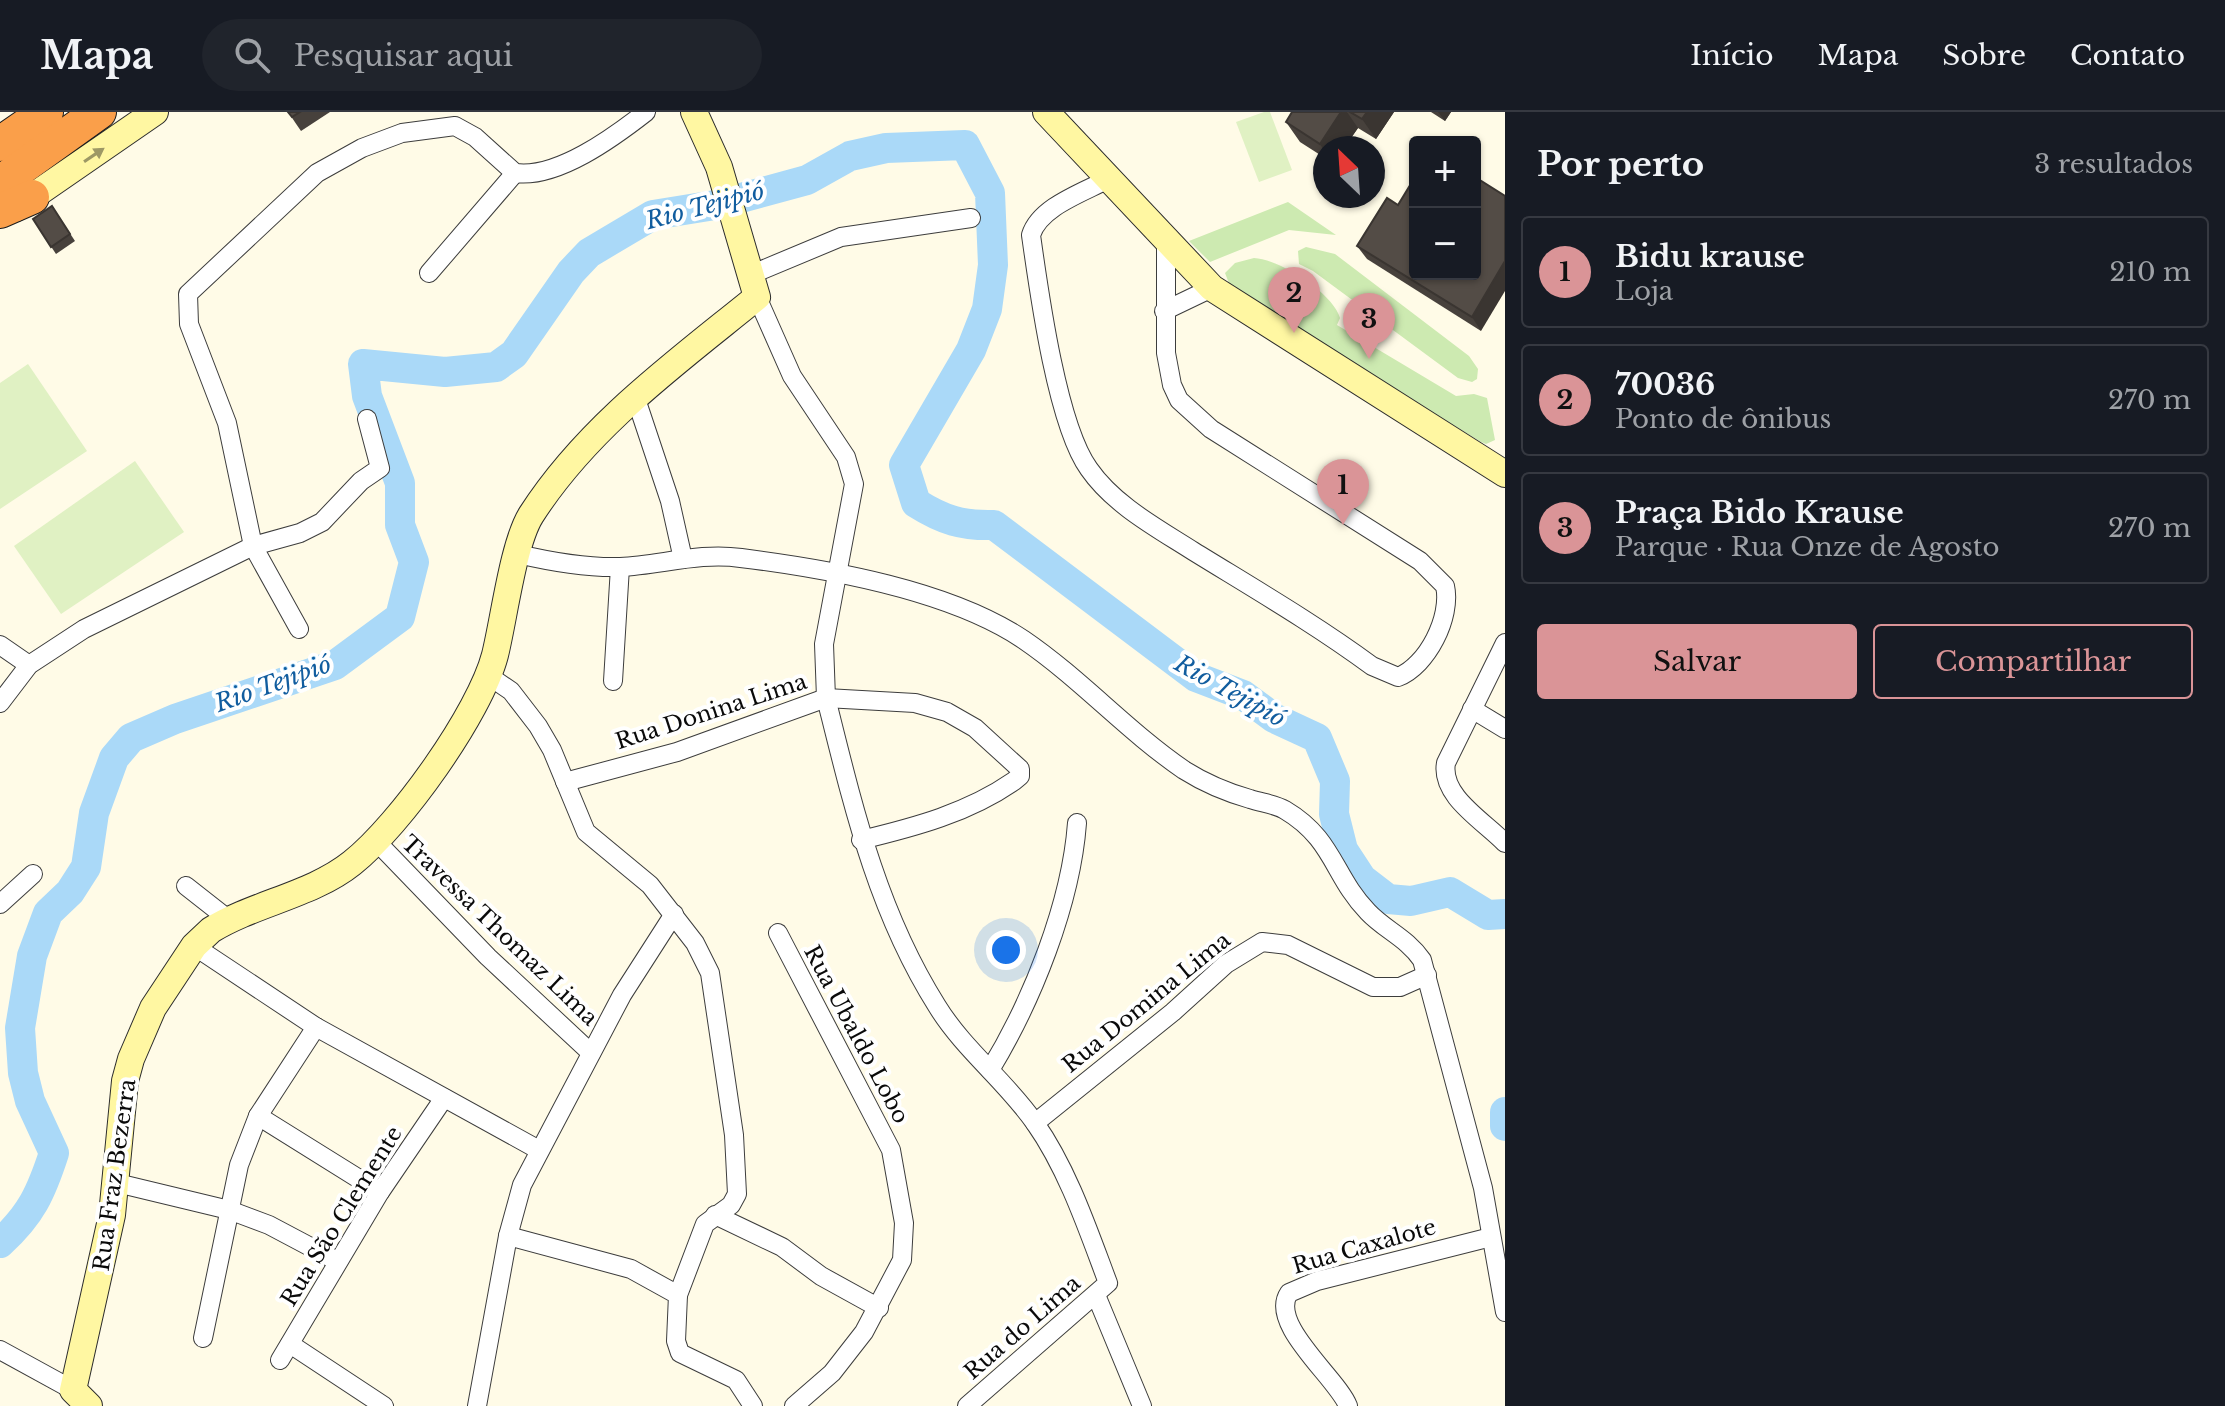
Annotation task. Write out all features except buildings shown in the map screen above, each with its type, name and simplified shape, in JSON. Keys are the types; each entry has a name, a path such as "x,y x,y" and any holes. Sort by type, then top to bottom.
{"highway":[{"path":"0,144 46,112"},
{"path":"0,183 99,112"},
{"path":"0,211 32,197"}],"street":[{"path":"0,219 155,112"},
{"path":"429,273 515,173 549,170 609,140 646,112"},
{"path":"694,112 719,167 754,286 792,376 835,439 852,473 854,495 835,574 824,644 826,698 861,840 882,899 936,1006 1035,1123 1074,1198 1142,1406"},
{"path":"1046,112 1212,288 1505,474"},
{"path":"299,629 253,546 227,423 189,324 188,294 317,173 362,148 402,133 455,126 475,137 515,173"},
{"path":"1110,178 1044,214 1035,223 1031,235 1062,406 1073,441 1104,488 1162,531 1386,674 1398,677 1411,672 1423,660 1445,603 1445,586 1420,561 1190,412 1179,400 1168,370 1164,311 1166,242"},
{"path":"754,286 841,237 971,218"},
{"name":"Rua Fraz Bezerra","path":"81,1398 117,1183 125,1081 153,1008 194,946 228,919 337,873 376,841 471,714 489,676 529,517 572,463 635,396 754,286"},
{"path":"1164,311 1212,288"},
{"path":"635,396 670,501 683,559"},
{"path":"0,703 29,665 84,629 253,546 300,533 322,522 361,481 380,468 367,419"},
{"path":"518,554 564,564 620,567 683,559 738,557 835,574 936,599 986,618 1023,640 1191,774 1292,814 1326,844 1368,912 1414,949 1427,975 1444,1050 1481,1177 1505,1312"},
{"path":"613,681 620,567"},
{"path":"1505,643 1444,775 1451,791 1505,843"},
{"path":"0,645 29,665"},
{"path":"489,676 511,691 538,726 593,841 642,876 674,914 710,973 729,1096 737,1194 731,1205 705,1224 678,1295 676,1341 680,1353 736,1380 753,1406"},
{"name":"Rua Donina Lima","path":"565,782 677,752 826,698 915,703 947,712 975,728 1017,763 1022,772 973,804 937,820 861,840"},
{"path":"1472,709 1505,729"},
{"path":"990,1070 1010,1034 1047,946 1072,865 1077,823"},
{"name":"Travessa Thomaz Lima","path":"376,841 488,957 591,1053"},
{"path":"0,904 33,874"},
{"path":"186,886 228,919"},
{"path":"477,1406 508,1236 522,1185 629,983 674,914"},
{"name":"Rua Ubaldo Lobo","path":"778,933 891,1150 904,1223 902,1260 879,1308 832,1373 794,1406"},
{"name":"Rua Domina Lima","path":"1035,1123 1173,1012 1226,964 1262,942 1288,945 1373,987 1400,987 1427,975"},
{"path":"194,946 316,1027 539,1150"},
{"path":"203,1338 239,1165 258,1116 316,1027"},
{"name":"Rua São Clemente","path":"384,1406 285,1352 380,1192 444,1098"},
{"path":"258,1116 380,1192"},
{"path":"117,1183 229,1210 269,1225 337,1261"},
{"path":"715,1215 782,1247 821,1276 879,1308"},
{"path":"508,1236 631,1269 678,1295"},
{"name":"Rua Caxalote","path":"1348,1406 1340,1387 1308,1357 1285,1308 1289,1293 1317,1281 1491,1237"},
{"name":"Rua do Lima","path":"967,1406 1102,1289"},
{"path":"0,1350 81,1398"}],"green space":[{"path":"1270,112 1292,170 1259,182 1236,122"},
{"path":"1288,202 1336,235 1289,230 1210,262 1189,241"},
{"path":"1306,247 1335,254 1469,356 1478,369 1477,379 1472,382 1458,378 1313,271 1299,264 1298,251"},
{"path":"1254,258 1277,264 1316,288 1335,308 1340,318 1337,325 1456,396 1474,394 1487,398 1495,440 1486,444 1481,442 1244,298 1230,286 1225,273 1235,263"},
{"path":"28,364 87,451 0,509 0,383"},
{"path":"135,461 184,532 61,614 14,546"}],"waterway":[{"name":"Rio Tejipió","path":"0,1243 20,1223 34,1202 54,1153 30,1101 23,1073 20,1028 32,956 48,913 70,892 86,867 94,813 114,758 131,738 175,719 335,665 400,617 414,562 400,525 400,483 367,396 363,364 445,372 496,367 514,354 571,272 589,253 653,215 715,205 807,180 850,156 886,148 965,145 990,193 993,265 987,309 971,350 904,465 916,503 953,521 994,525 1196,677 1243,695 1274,718 1317,738 1335,781 1334,814 1343,850 1362,879 1388,899 1411,901 1450,892 1488,915 1505,914"},
{"path":"1505,1112 1505,1126"}],"place":[{"name":"70036","path":"1294,333"},
{"name":"Praça Bido Krause","path":"1369,359"},
{"name":"Bidu krause","path":"1343,525"}]}
